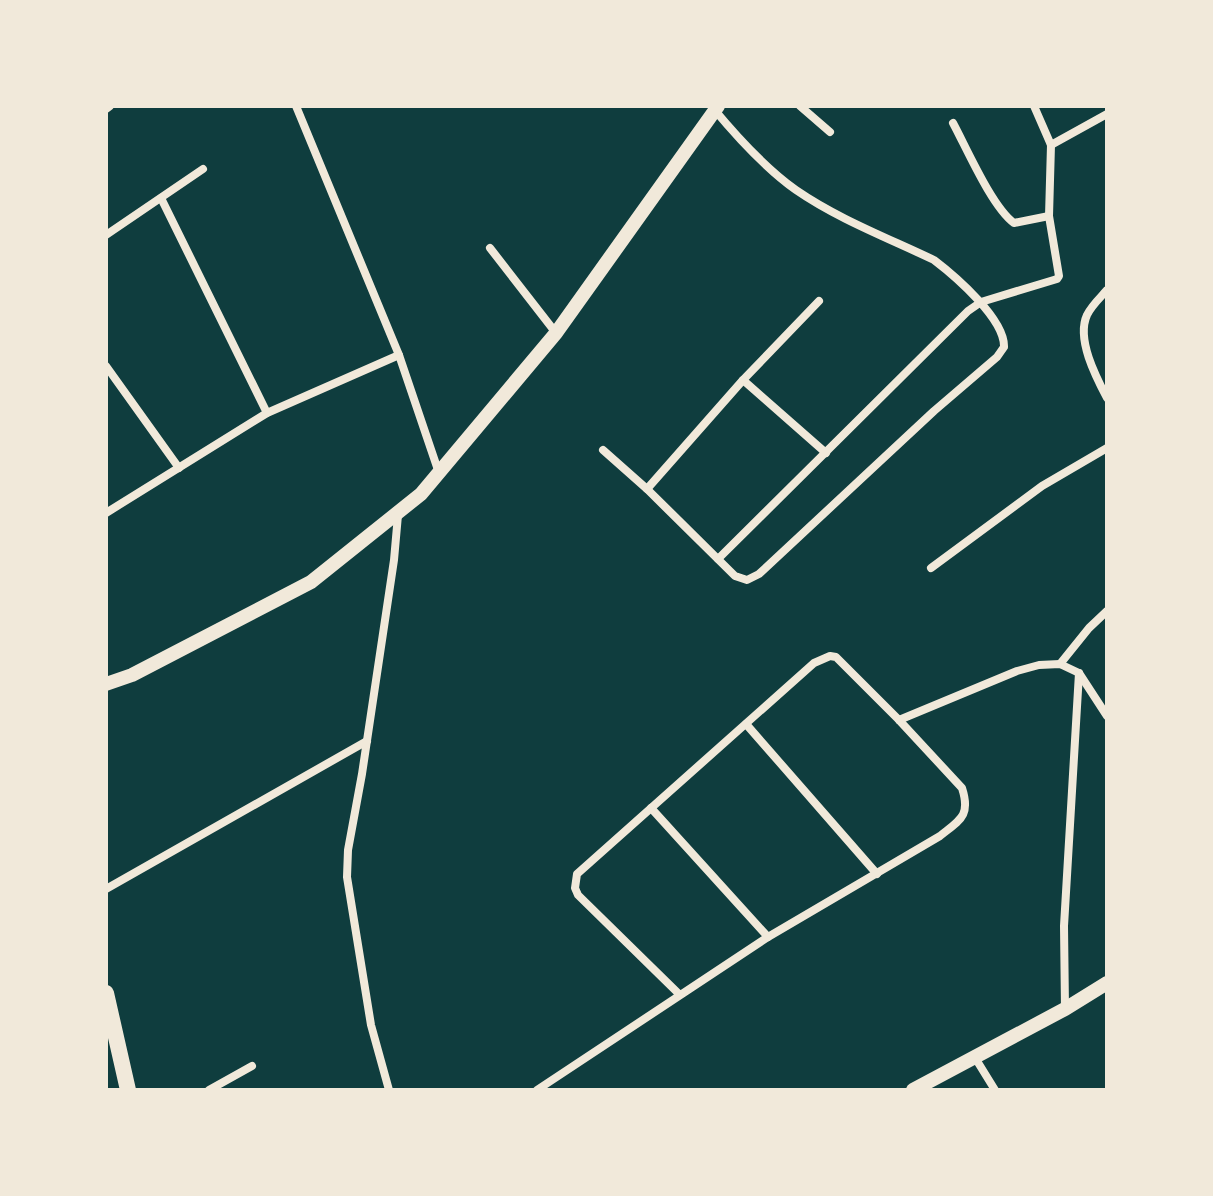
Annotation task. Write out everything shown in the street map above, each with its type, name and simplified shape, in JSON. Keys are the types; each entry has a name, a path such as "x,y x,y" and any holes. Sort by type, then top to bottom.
{"main road":[{"path":"106,993 128,1090"}],"street":[{"path":"296,106 399,355 439,474"},
{"path":"800,106 830,132"},
{"path":"718,559 945,332 981,302 1057,279 1049,216 1051,145 1034,106"},
{"path":"106,684 132,675 311,582 398,515 439,474 556,333 715,107 736,136 793,188 832,211 934,260 981,302 1005,342 997,357 934,411 759,574 747,580 741,580 603,450"},
{"path":"1051,145 1107,114"},
{"path":"953,123 1010,221 1014,223 1049,216"},
{"path":"106,235 203,169"},
{"path":"161,198 267,413"},
{"path":"490,248 556,333"},
{"path":"1107,290 1086,317 1085,327 1091,366 1107,398"},
{"path":"647,489 743,380 819,301"},
{"path":"106,513 267,413 399,355"},
{"path":"106,366 179,468"},
{"path":"743,380 826,453"},
{"path":"931,568 1042,486 1107,448"},
{"path":"389,1090 371,1025 347,877 348,850 367,741 398,515"},
{"path":"1060,664 1107,611"},
{"path":"537,1090 548,1087 679,994 768,937 940,836 958,821 966,809 962,788 847,666 830,656 814,663 581,868 575,880 578,895 679,994"},
{"path":"899,720 1017,671 1060,664 1079,673 1107,716"},
{"path":"1065,1009 1064,926 1079,673"},
{"path":"746,724 877,874"},
{"path":"106,889 367,741"},
{"path":"651,808 768,937"},
{"path":"913,1090 1065,1009 1107,983"},
{"path":"974,1056 995,1090"},
{"path":"209,1090 252,1066"}]}
